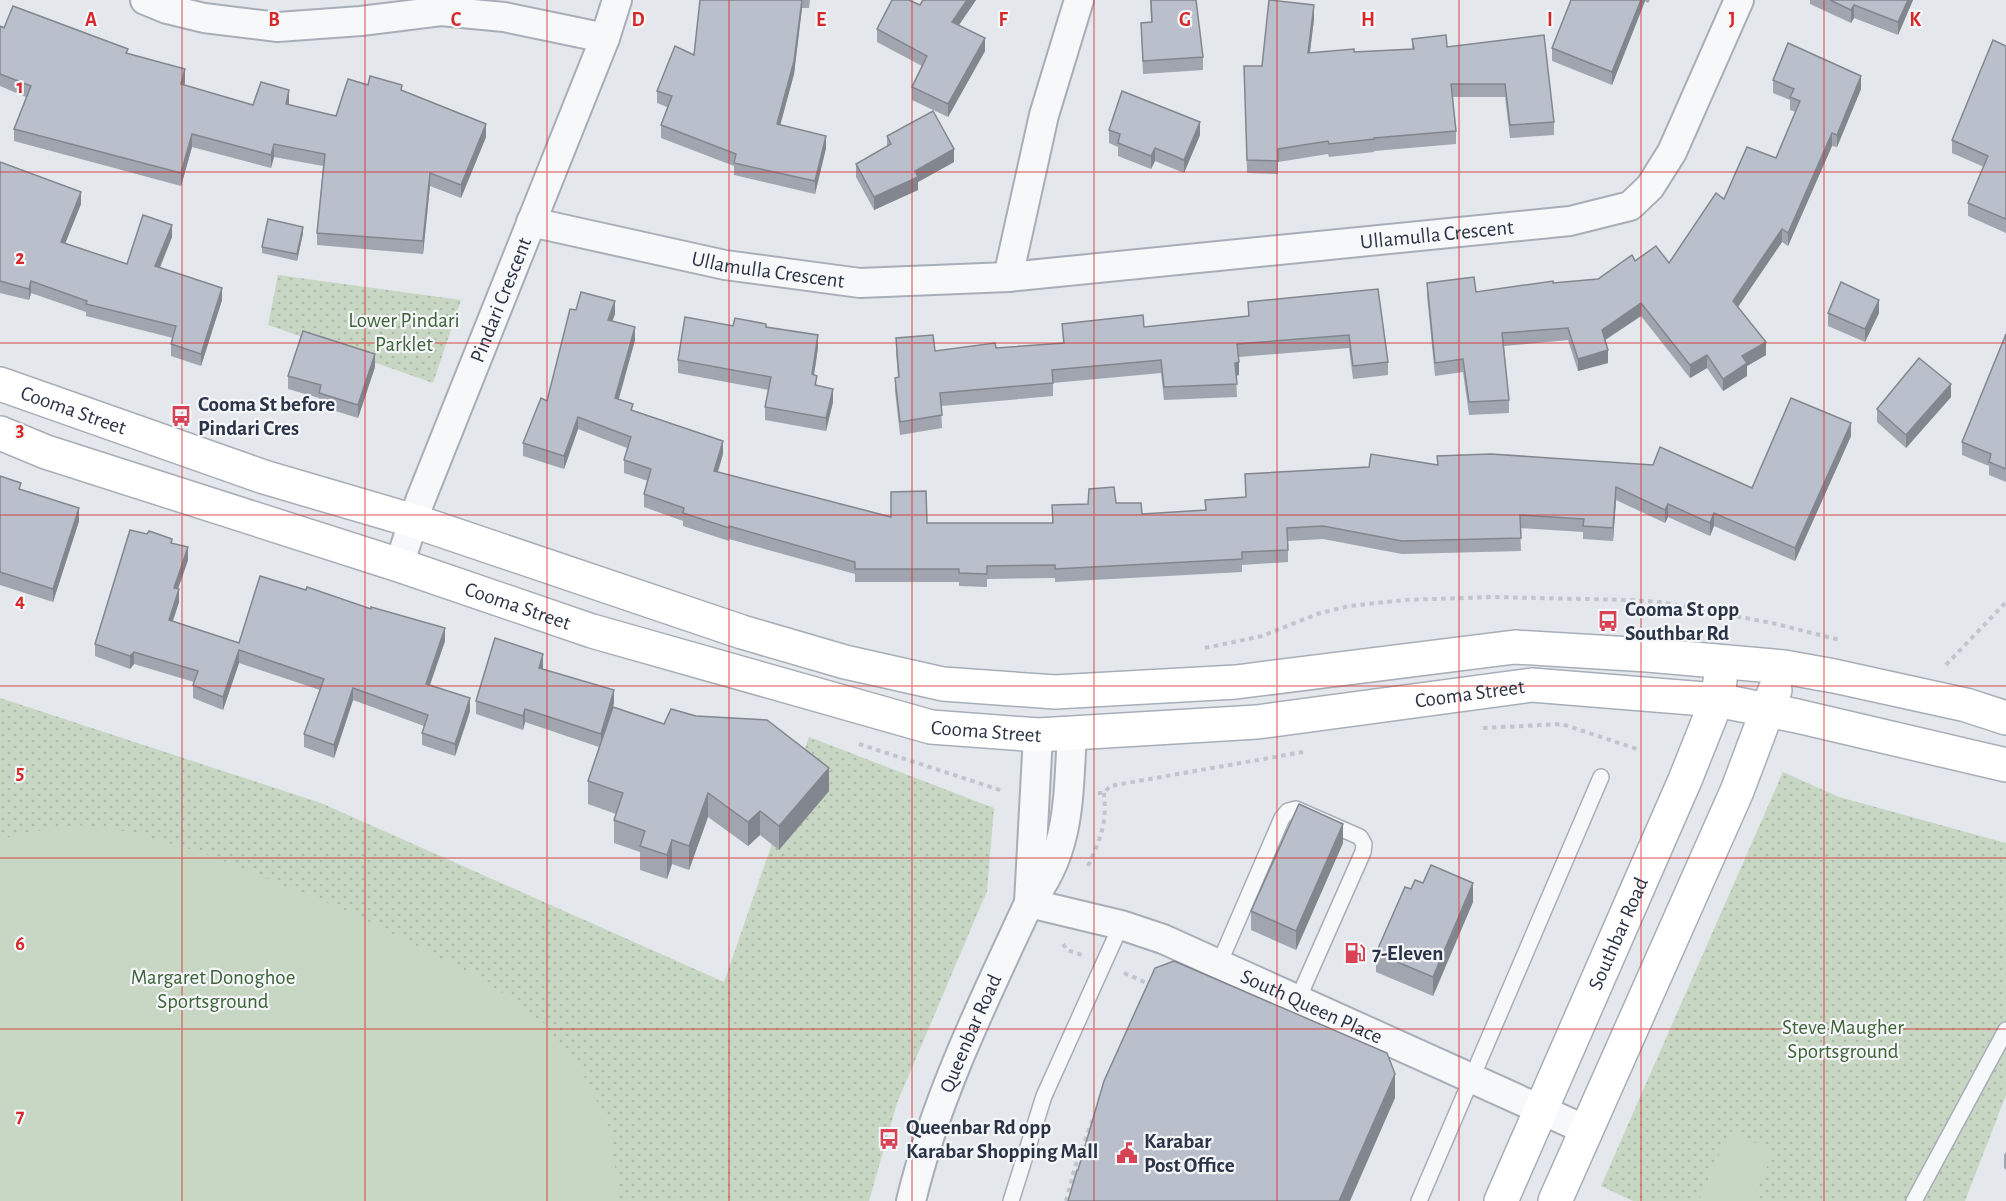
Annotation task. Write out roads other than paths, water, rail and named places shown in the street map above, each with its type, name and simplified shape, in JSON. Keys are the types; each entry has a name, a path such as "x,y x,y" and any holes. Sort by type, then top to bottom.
{"main road":[{"name":"Cooma Street","path":"0,384 264,477 414,521 742,632 845,662 943,684 1055,692 1236,682 1515,647 1784,667 1966,705 2006,718"},
{"name":"Cooma Street","path":"0,434 46,452 399,565 592,631 931,727 1038,735 1257,722 1532,684 1717,700 1797,716 2006,765"},
{"name":"Southbar Road","path":"1501,1201 1685,780 1717,700 1724,662"},
{"path":"1555,1201 1737,791 1784,667"},
{"path":"1055,692 1071,733"},
{"path":"1038,735 1055,692"}],"street":[{"name":"Pindari Crescent","path":"399,565 414,521 605,38 617,0"},
{"path":"1008,277 1044,115 1079,0"},
{"name":"Ullamulla Crescent","path":"531,222 725,265 860,283 1008,277 1570,221 1630,206 1650,187 1672,152 1739,0"},
{"path":"161,3 204,18 278,27 361,21 441,11 504,17 605,38"},
{"name":"Queenbar Road","path":"911,1201 919,1167 949,1082 1029,903 1051,870 1063,835 1069,793 1071,733"},
{"name":"Queenbar Road","path":"1029,903 1038,735"},
{"name":"South Queen Place","path":"1029,903 1121,925 1163,939 1586,1130"}],"lane":[{"path":"1419,1201 1601,777"},
{"path":"1219,964 1282,818 1288,811 1296,809 1360,837 1364,844 1363,852 1298,999"},
{"path":"1011,1201 1044,1096 1121,925"},
{"path":"1914,1201 2006,1030"}],"place":[{"name":"Cooma St before Pindari Cres","path":"181,416"},
{"name":"Cooma St opp Southbar Rd","path":"1608,621"},
{"name":"7-Eleven","path":"1355,953"},
{"name":"Queenbar Rd opp Karabar Shopping Mall","path":"889,1139"},
{"name":"Karabar Post Office","path":"1127,1153"}],"park label":[{"name":"Lower Pindari Parklet","path":"404,332"},
{"name":"Margaret Donoghoe Sportsground","path":"213,989"},
{"name":"Steve Maugher Sportsground","path":"1843,1039"}]}
